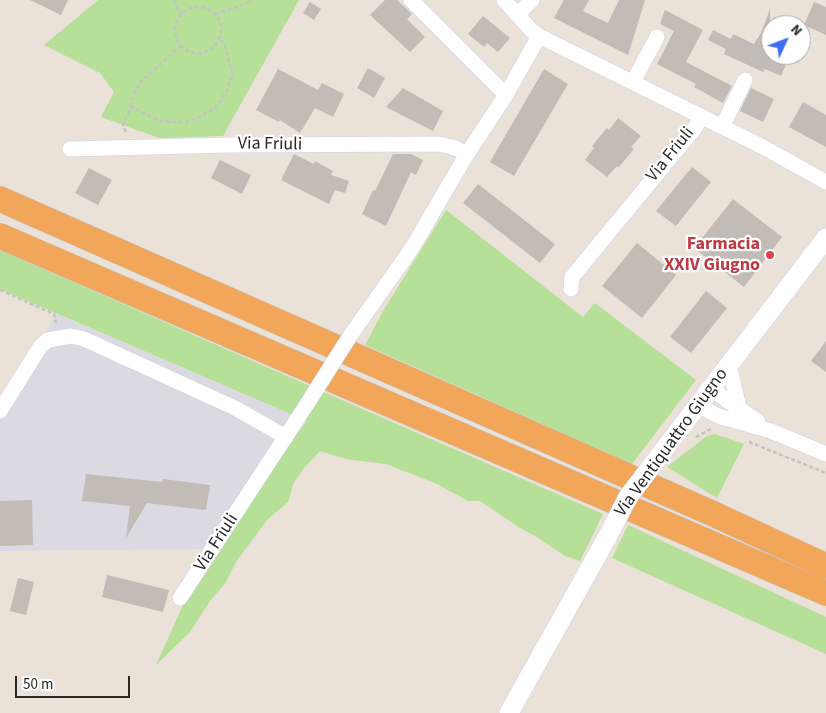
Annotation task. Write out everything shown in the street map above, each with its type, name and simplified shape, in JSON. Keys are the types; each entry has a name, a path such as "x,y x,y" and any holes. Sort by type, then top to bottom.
{"highway":[{"path":"0,199 691,504 826,566"},
{"path":"0,236 826,593"}],"street":[{"path":"411,0 506,95"},
{"name":"Via Friuli","path":"504,0 539,36 763,147 826,182"},
{"path":"517,15 532,0"},
{"name":"Via Friuli","path":"180,598 350,336 412,248 467,154 506,95 539,36"},
{"path":"633,82 657,37"},
{"name":"Via Friuli","path":"722,127 745,80"},
{"name":"Via Friuli","path":"571,289 572,277 695,128 701,116"},
{"name":"Via Friuli","path":"70,149 229,144 439,144 455,148 467,154"},
{"name":"Via Ventiquattro Giugno","path":"509,713 628,498 826,238"},
{"path":"0,411 40,347 48,340 70,336 84,339 235,408 286,437"},
{"path":"729,366 740,411"},
{"path":"711,389 740,411 772,431"},
{"path":"698,405 718,416 772,431 826,454"}],"path":[{"path":"175,0 174,4 180,14"},
{"path":"215,14 238,7 252,0"},
{"path":"202,6 215,14 221,27 220,39 213,48 207,52 195,53 189,52 180,46 176,39 174,27 180,14 190,7 202,6"},
{"path":"130,108 158,120 172,122 186,122 210,111 219,103 228,89 232,73 225,46 220,39"},
{"path":"131,148 123,125 132,98 140,83 180,46"},
{"path":"0,290 54,314 60,337"},
{"path":"693,438 710,429 716,429"},
{"path":"747,441 826,473"}],"shaded area":[{"path":"57,314 307,421 211,549 0,551 0,404"}],"green space":[{"path":"98,0 299,0 223,136 159,138 101,117 114,92 100,73 44,45"},
{"path":"446,210 583,317 595,303 696,380 632,464 365,345 383,311"},
{"path":"0,250 603,514 580,561 565,556 480,501 468,501 437,484 386,464 346,459 320,451 294,482 288,502 267,520 236,562 226,582 210,601 190,632 156,665 205,556 307,421 0,289"},
{"path":"715,434 744,444 717,498 667,467 707,436"},
{"path":"628,525 826,617 826,654 612,558"}],"building":[{"path":"30,0 68,0 61,15"},
{"path":"385,0 397,0 412,14 407,19 425,37 410,52 370,15"},
{"path":"564,0 589,0 583,11 608,23 619,0 645,0 628,55 554,18"},
{"path":"310,2 321,9 314,20 303,13"},
{"path":"814,2 826,7 826,35 811,28 811,15 808,15"},
{"path":"665,10 703,30 686,62 732,86 723,103 694,87 696,84 657,64 674,31 660,24"},
{"path":"483,16 510,38 498,52 487,43 484,47 468,34"},
{"path":"713,30 731,39 733,34 754,44 761,33 761,65 786,65 781,76 765,69 763,72 724,54 726,49 708,40"},
{"path":"368,68 385,78 374,98 357,88"},
{"path":"278,69 318,90 322,83 344,94 333,117 315,108 300,133 280,120 279,122 256,110"},
{"path":"544,69 568,84 514,176 490,162"},
{"path":"403,88 443,111 433,131 386,107"},
{"path":"751,88 774,99 763,122 740,111"},
{"path":"803,102 826,115 826,147 789,127"},
{"path":"618,118 641,136 631,147 634,149 619,167 617,166 607,177 585,160 594,148 592,146 607,128 609,130"},
{"path":"294,154 314,164 315,161 333,171 331,175 349,181 345,193 335,190 329,204 281,180"},
{"path":"393,154 411,154 423,160 416,175 411,172 386,226 362,214"},
{"path":"220,160 251,175 242,194 211,178"},
{"path":"692,167 711,182 676,226 656,211"},
{"path":"89,168 112,180 98,205 75,193"},
{"path":"478,184 555,244 540,263 463,203"},
{"path":"733,199 782,237 744,287 694,248"},
{"path":"637,243 676,275 642,318 602,286"},
{"path":"706,291 727,308 691,353 670,337"},
{"path":"826,341 826,372 811,361"},
{"path":"86,474 162,482 163,479 210,485 206,510 147,503 126,538 130,506 82,501"},
{"path":"32,500 33,545 0,546 0,501"},
{"path":"107,575 169,590 163,612 102,597"},
{"path":"18,578 34,582 26,615 10,611"}],"place":[{"name":"Farmacia XXIV Giugno","path":"770,255"}]}
